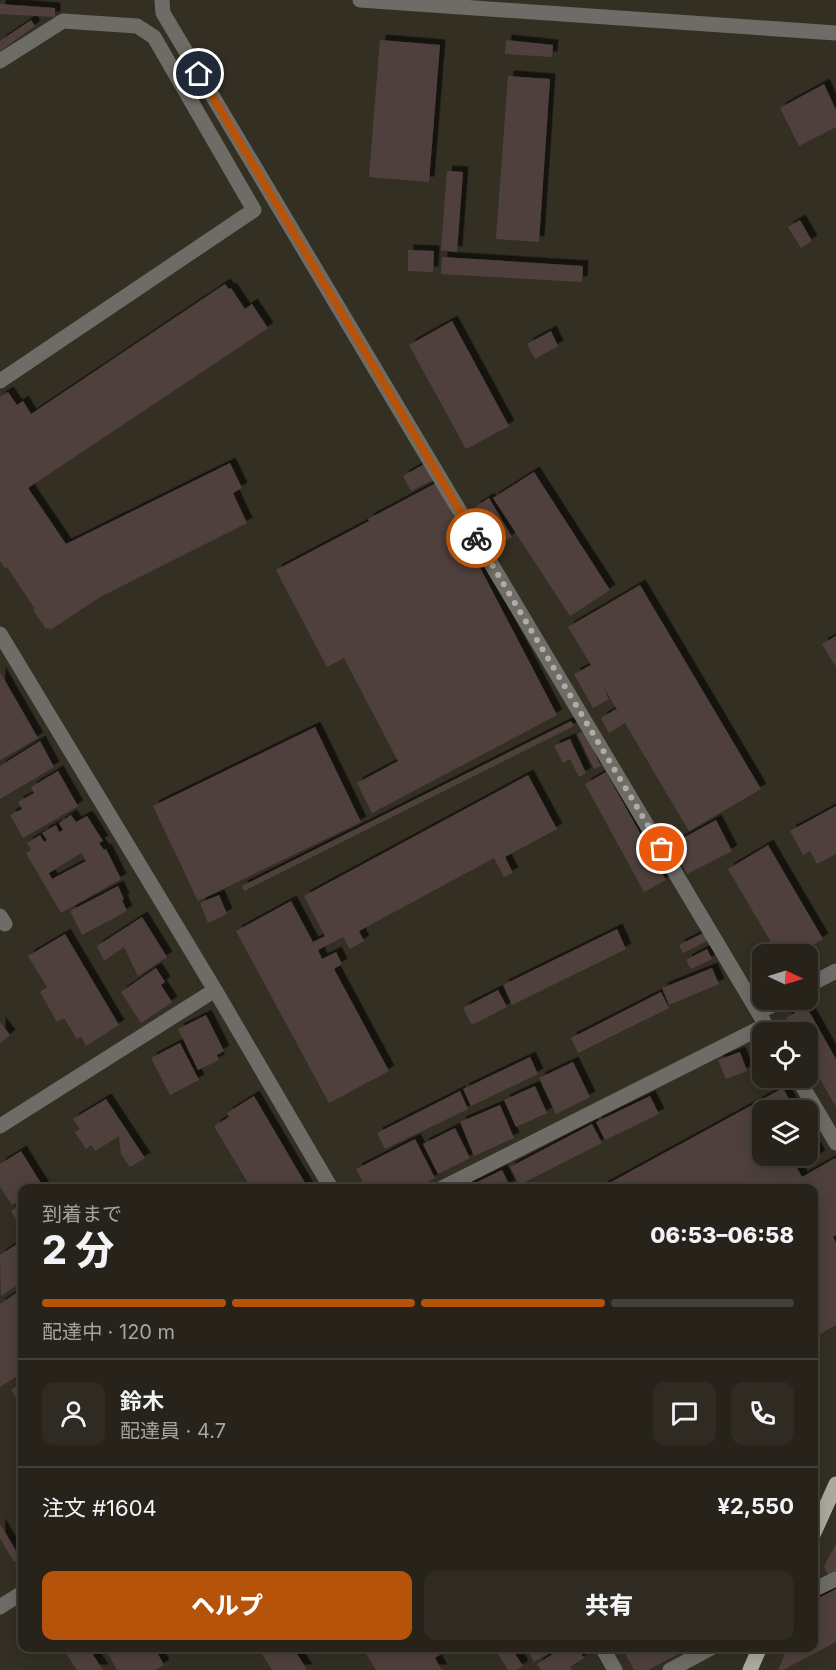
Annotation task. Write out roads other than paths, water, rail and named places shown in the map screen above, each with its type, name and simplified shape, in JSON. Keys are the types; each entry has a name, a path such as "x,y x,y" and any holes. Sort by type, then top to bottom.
{"main road":[{"path":"818,1524 836,1484"},
{"path":"750,1670 758,1652"}],"street":[{"path":"360,0 836,33"},
{"path":"137,26 162,7 764,1022"},
{"path":"0,62 63,21 137,26 154,37 254,210 0,381"},
{"path":"1,638 215,990 329,1184"},
{"path":"818,980 836,971"},
{"path":"0,1126 215,990"},
{"path":"766,1022 775,1010"},
{"path":"450,1184 752,1030"},
{"path":"804,1088 836,1143"},
{"path":"818,1588 836,1579"},
{"path":"0,1607 18,1596"},
{"path":"605,1652 615,1670"},
{"path":"670,1670 704,1652"}]}
